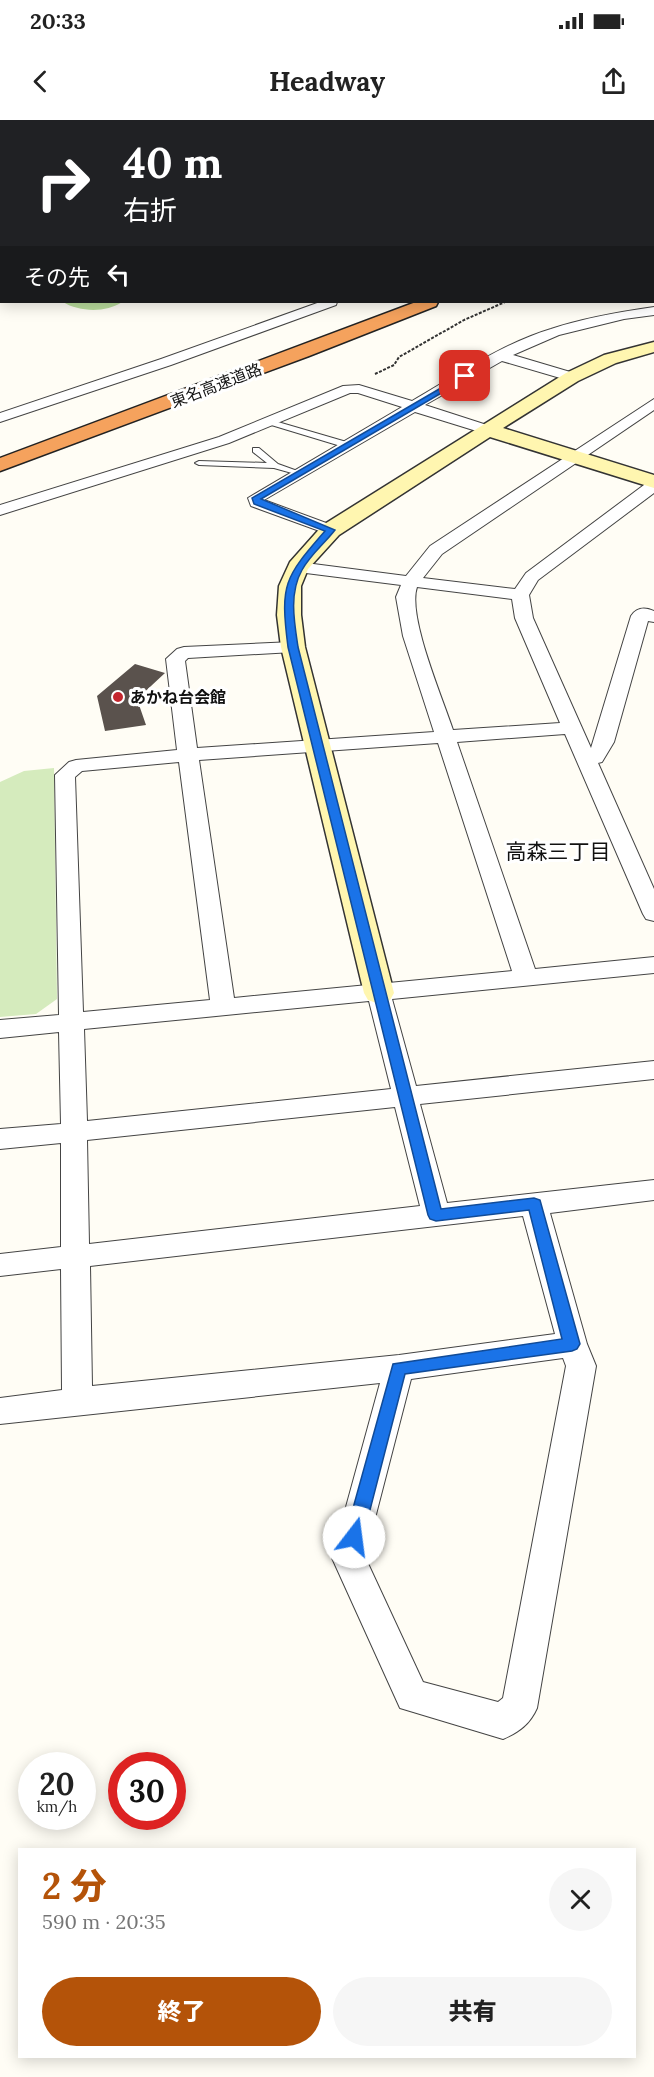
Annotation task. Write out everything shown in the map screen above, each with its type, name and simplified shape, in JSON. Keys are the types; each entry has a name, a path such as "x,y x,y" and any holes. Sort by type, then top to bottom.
{"highway":[{"name":"東名高速道路","path":"0,465 293,356 427,303"},
{"name":"東名高速道路","path":"242,356 286,339"}],"street":[{"path":"0,418 166,362 328,303"},
{"path":"331,530 257,503 256,498 500,356 554,332 614,317 654,311"},
{"path":"436,1215 293,647 289,615 290,586 298,567 331,530 572,378 610,359 651,351"},
{"path":"500,356 572,378"},
{"path":"0,510 186,453 271,422 348,389 359,389 654,484"},
{"path":"526,978 412,636 405,597 411,581 436,550 654,403"},
{"path":"654,484 532,577 520,595 524,618 571,728 644,868 654,914"},
{"path":"298,567 520,595"},
{"path":"586,760 595,758 604,742 640,616 644,613 654,617"},
{"path":"223,1008 175,659 184,653 293,647"},
{"path":"77,1401 77,1257 65,775 76,766 188,755 571,728"},
{"path":"0,1029 72,1024 654,965"},
{"path":"0,1139 654,1070"},
{"path":"0,1265 654,1190"},
{"path":"399,1368 348,1558 412,1696 503,1721 519,1708 581,1366 572,1344 534,1204"},
{"path":"0,1411 399,1368 572,1344"}],"lane":[{"path":"271,422 347,445"},
{"path":"256,450 276,466"},
{"path":"199,463 276,466 299,473"}],"path":[{"path":"367,378 394,365 399,357 464,320 502,303"}],"green space":[{"path":"65,303 120,303 108,308 92,310"},
{"path":"54,768 57,999 36,1014 0,1017 0,782 24,771"}],"building":[{"name":"あかね台会館","path":"135,664 165,673 137,699 146,725 105,731 97,696"}],"place":[{"name":"あかね台会館","path":"118,697"}],"district":[{"name":"高森三丁目","path":"558,851"}],"route":[{"path":"354,1537 399,1368 572,1344 534,1204 436,1215 293,647 289,615 290,586 298,567 331,530 257,503 256,498 465,376"}]}
